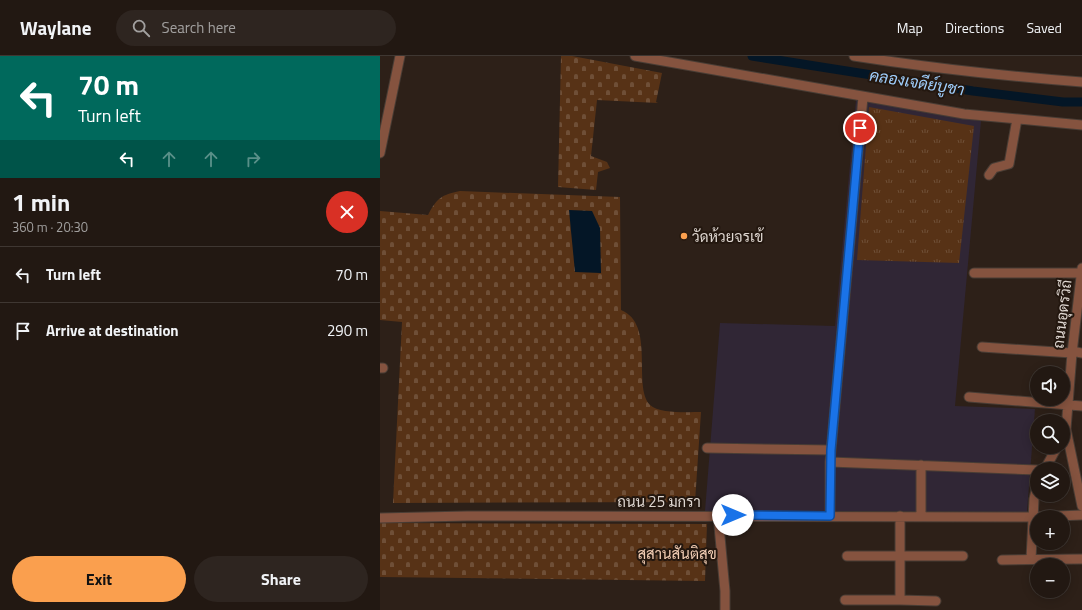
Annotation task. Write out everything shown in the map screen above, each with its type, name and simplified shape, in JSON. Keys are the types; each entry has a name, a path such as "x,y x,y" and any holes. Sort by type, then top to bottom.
{"street":[{"path":"380,153 400,56"},
{"path":"635,56 964,114 1082,125"},
{"path":"854,56 916,66 1000,76 1082,82"},
{"path":"830,516 830,462 863,97"},
{"path":"989,176 994,168 1009,164 1017,119"},
{"path":"974,273 1082,271"},
{"name":"ถนนอุดรวิถี","path":"1070,378 1082,271"},
{"path":"982,347 1082,353"},
{"path":"969,398 1030,402"},
{"path":"1070,405 1082,406"},
{"path":"707,448 831,450"},
{"name":"ถนนอุดรวิถี","path":"1069,454 1082,506"},
{"path":"830,462 1030,470"},
{"path":"921,516 922,465"},
{"path":"718,515 726,591 725,610"},
{"name":"ถนน 25 มกรา","path":"380,518 468,516 718,515 1030,517"},
{"name":"ถนน 25 มกรา","path":"1070,515 1082,515"},
{"path":"900,516 900,600"},
{"path":"847,556 963,556"},
{"path":"1002,560 1030,559"},
{"path":"1070,559 1082,559"},
{"path":"845,600 936,601"}],"shaded area":[{"path":"856,100 981,121 955,406 1035,409 1035,414 1030,414 1030,454 1032,454 1027,512 705,511 720,323 835,326"}],"green space":[{"path":"561,56 572,56 662,73 656,102 658,103 597,100 591,156 607,162 610,168 598,172 596,190 558,187"},
{"path":"869,107 974,126 959,263 857,260"},
{"path":"460,191 620,197 621,310 632,317 638,328 641,341 645,396 650,405 660,410 674,412 701,412 695,502 393,503 402,322 380,320 380,211 428,215 440,198"},
{"name":"สุสานสันติสุข","path":"380,523 707,524 705,581 380,577"}],"water":[{"path":"569,210 592,211 600,228 601,273 575,272"}],"waterway":[{"name":"คลองเจดีย์บูชา","path":"752,56 973,91 1063,102 1082,102"}],"place":[{"name":"วัดห้วยจรเข้","path":"684,236"}],"route":[{"path":"733,515 830,516 830,462 860,128"}]}
